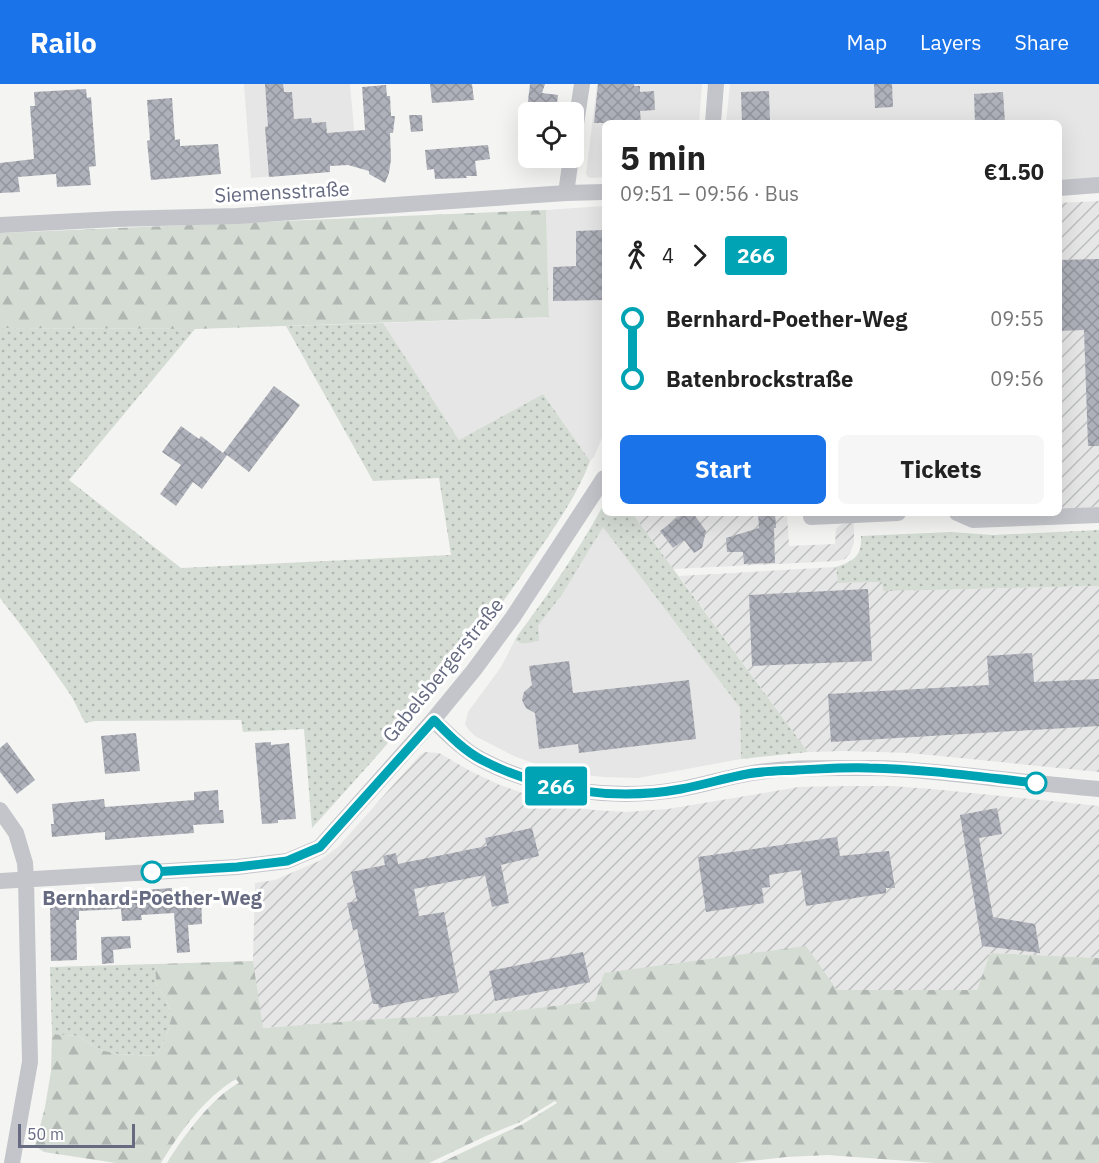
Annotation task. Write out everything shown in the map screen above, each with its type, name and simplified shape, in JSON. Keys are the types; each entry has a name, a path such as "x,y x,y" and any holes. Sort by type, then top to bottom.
{"street":[{"path":"579,102 582,84"},
{"path":"713,120 716,84"},
{"path":"566,193 570,168"},
{"path":"1062,188 1099,185"},
{"name":"Siemensstraße","path":"0,225 237,216 602,192"},
{"name":"Gabelsbergerstraße","path":"26,880 237,867 287,861 320,847 434,720 474,670 513,616 602,481"},
{"path":"964,516 973,520 1099,515"},
{"path":"811,517 833,516"},
{"path":"434,720 457,743 480,760 507,772 569,790 610,794 648,793 679,789 748,774 788,770 867,768 934,772 1099,789"},
{"path":"0,810 16,833 25,863 26,880 30,1062 12,1163"},
{"path":"0,881 26,880"}],"shaded area":[{"path":"244,84 350,84 357,163 330,166 330,172 251,178"},
{"path":"597,84 702,84 699,120 602,120 602,177 591,178 586,174"},
{"path":"730,84 1099,84 1099,178 1062,180 1062,120 726,120"},
{"path":"1099,201 1099,507 1062,509 1062,203"},
{"path":"602,206 602,438 590,461 543,394 459,440 383,323 549,317 546,210"},
{"path":"634,516 787,516 789,546 835,544 836,529 842,524 854,523 854,543 845,559 673,569"},
{"path":"603,526 740,708 741,759 638,778 575,774 541,766 514,756 475,736 465,724 468,712 501,667 515,640 518,643 538,626 563,593"},
{"path":"836,567 838,583 883,582 884,591 1099,586 1099,772 910,753 808,752 679,576"},
{"path":"425,752 439,753 500,785 539,799 593,810 626,812 668,809 799,787 849,786 932,789 1099,806 1099,958 990,953 977,990 836,990 604,973 595,1001 496,1013 262,1028 253,961 255,883 275,880 319,861 338,847"}],"green space":[{"path":"546,210 549,317 195,329 0,328 0,233"},
{"path":"383,323 459,440 543,394 590,461 571,501 480,633 398,732 312,828 304,729 243,732 241,720 95,721 85,723 72,697 0,598 0,328 195,329 69,480 181,568 451,555 439,478 373,481 286,326"},
{"path":"602,507 602,516 634,516 808,752 741,759 740,708 603,527 563,593 538,626 539,641 517,642 515,640"},
{"path":"1099,530 1099,586 883,591 882,582 838,583 836,567 856,557 860,548 861,536 951,532 993,535"},
{"path":"806,946 837,990 977,990 990,953 1099,958 1099,1163 934,1163 828,1155 735,1163 440,1163 523,1124 557,1103 555,1101 520,1122 429,1163 167,1163 209,1107 239,1083 236,1079 203,1106 176,1139 161,1163 116,1163 44,1152 35,1146 51,1071 52,1034 78,1036 100,1050 118,1054 156,1056 166,1038 172,1016 166,999 156,984 155,964 253,961 263,1028 496,1013 595,1001 604,973"},
{"path":"155,964 156,984 166,999 172,1016 166,1038 156,1056 118,1054 100,1050 78,1036 52,1034 50,967"}],"building":[{"path":"265,84 283,84 284,92 292,92 294,119 311,118 312,123 326,122 327,133 365,130 362,87 386,85 387,96 390,96 391,116 395,116 393,133 390,133 389,173 385,183 369,174 369,171 348,165 330,166 330,172 269,177 265,127 268,126"},
{"path":"430,84 472,84 474,100 432,103"},
{"path":"530,84 545,84 542,93 558,95 557,102 528,102"},
{"path":"598,84 634,84 634,86 640,86 640,92 654,91 655,110 640,111 641,120 602,120 602,123 594,123"},
{"path":"874,84 892,84 893,107 875,108"},
{"path":"86,89 87,98 91,97 96,166 89,167 91,185 57,187 56,174 18,177 20,192 0,193 0,163 34,159 30,106 35,106 34,92"},
{"path":"769,91 770,120 742,120 741,92"},
{"path":"1003,92 1005,120 975,120 974,94"},
{"path":"172,98 175,140 180,139 180,146 218,144 221,174 151,180 147,141 150,140 147,100"},
{"path":"409,115 422,115 423,131 411,132"},
{"path":"488,145 490,159 475,161 477,176 435,179 434,169 427,170 425,150"},
{"path":"602,230 602,300 553,301 553,267 576,266 576,231"},
{"path":"1099,259 1099,446 1088,446 1084,330 1062,331 1062,260"},
{"path":"274,386 300,405 249,472 227,455 202,489 193,482 176,506 160,494 181,465 162,452 181,426 199,439 201,436 223,453"},
{"path":"680,516 695,516 706,531 702,548 694,553 684,540 673,548 660,531"},
{"path":"758,516 775,516 775,563 744,564 743,552 727,552 726,538 759,528"},
{"path":"868,589 872,661 752,666 749,595"},
{"path":"1032,653 1034,682 1099,679 1099,726 831,742 828,694 989,685 987,656"},
{"path":"569,661 573,693 689,680 696,739 579,753 578,744 539,749 535,713 526,708 522,700 524,692 532,685 529,666"},
{"path":"136,733 140,771 105,774 101,736"},
{"path":"7,742 35,780 17,794 0,772 0,748"},
{"path":"271,742 271,745 289,743 296,819 262,824 255,743"},
{"path":"218,790 219,810 223,810 224,823 193,825 194,833 105,840 105,832 52,837 51,824 54,824 52,804 104,799 105,807 194,800 194,792"},
{"path":"997,808 1002,834 979,838 993,917 1035,924 1040,953 982,946 960,815"},
{"path":"532,828 539,856 501,865 509,903 492,907 485,875 414,889 419,916 444,912 459,992 379,1008 378,1004 373,1004 357,929 353,930 347,903 357,901 351,872 385,865 383,856 396,853 398,864 487,846 485,838"},
{"path":"837,837 840,856 889,851 895,888 886,888 886,893 806,906 801,870 769,875 770,887 762,888 764,903 706,912 698,857"},
{"path":"172,888 172,894 201,892 202,924 188,925 190,952 177,953 174,913 141,915 142,920 122,921 121,909 79,911 79,920 76,920 77,960 51,961 50,902 54,897 130,894 130,891"},
{"path":"130,936 131,948 113,950 114,963 102,964 101,937"},
{"path":"583,952 590,982 495,1001 489,971"}],"bus line":[{"name":"266","path":"152,872 237,867 287,861 320,847 434,720 457,743 480,760 507,772 569,790 610,794 648,793 679,789 748,774 788,770 867,768 922,771 1036,783"}],"place":[{"name":"Bernhard-Poether-Weg","path":"152,872"}]}
